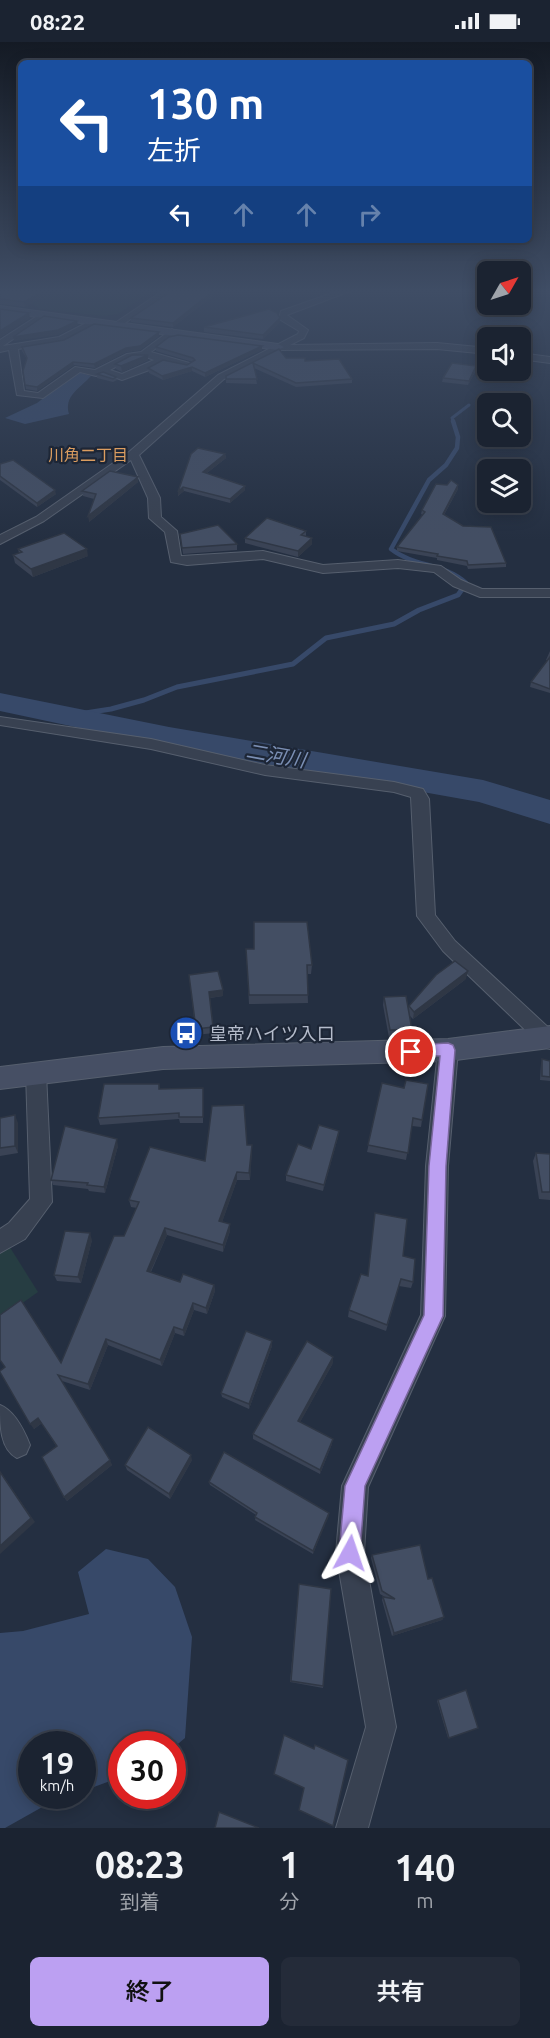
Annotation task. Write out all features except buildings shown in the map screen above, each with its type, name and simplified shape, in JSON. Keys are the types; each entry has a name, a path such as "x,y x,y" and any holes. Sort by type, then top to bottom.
{"street":[{"path":"17,373 20,393 40,396 72,373"},
{"path":"112,373 122,377 132,373"},
{"path":"0,540 40,519 133,454 228,373"},
{"path":"133,454 154,498 155,518 171,531 175,559 187,561 263,555 323,569 398,564 437,569 457,583 480,593 550,593"},
{"path":"0,721 151,744 265,770 417,793 421,800 426,916 449,946 549,1038"},
{"path":"0,1078 163,1058 448,1050 549,1038"},
{"path":"352,1828 381,1727 350,1553 355,1486 434,1316 437,1166 448,1050"},
{"path":"0,1242 17,1231 40,1202 36,1073"},
{"path":"0,1418 17,1444"}],"green space":[{"path":"6,1241 38,1292 0,1319 0,1244"}],"water":[{"path":"76,373 91,376 71,397 69,414 25,424 5,418 37,403"},
{"path":"106,1549 148,1559 175,1587 192,1637 185,1731 108,1731 108,1782 96,1786 96,1731 18,1731 18,1809 39,1809 5,1828 0,1828 0,1633 23,1631 89,1614 78,1572"}],"waterway":[{"path":"454,423 452,418 469,405"},
{"path":"453,421 458,437 457,448 446,465 429,480 391,549 409,559 439,568 457,577 466,583 462,589"},
{"path":"66,716 111,709 144,700 177,687 293,664 326,638 394,624 419,610 458,595 463,588"},
{"name":"二河川","path":"0,702 169,737 483,791 550,812"}],"place":[{"name":"皇帝ハイツ入口","path":"186,1033"}],"district":[{"name":"川角二丁目","path":"88,455"}],"route":[{"path":"350,1553 355,1486 434,1316 437,1166 448,1050 411,1052"}]}
